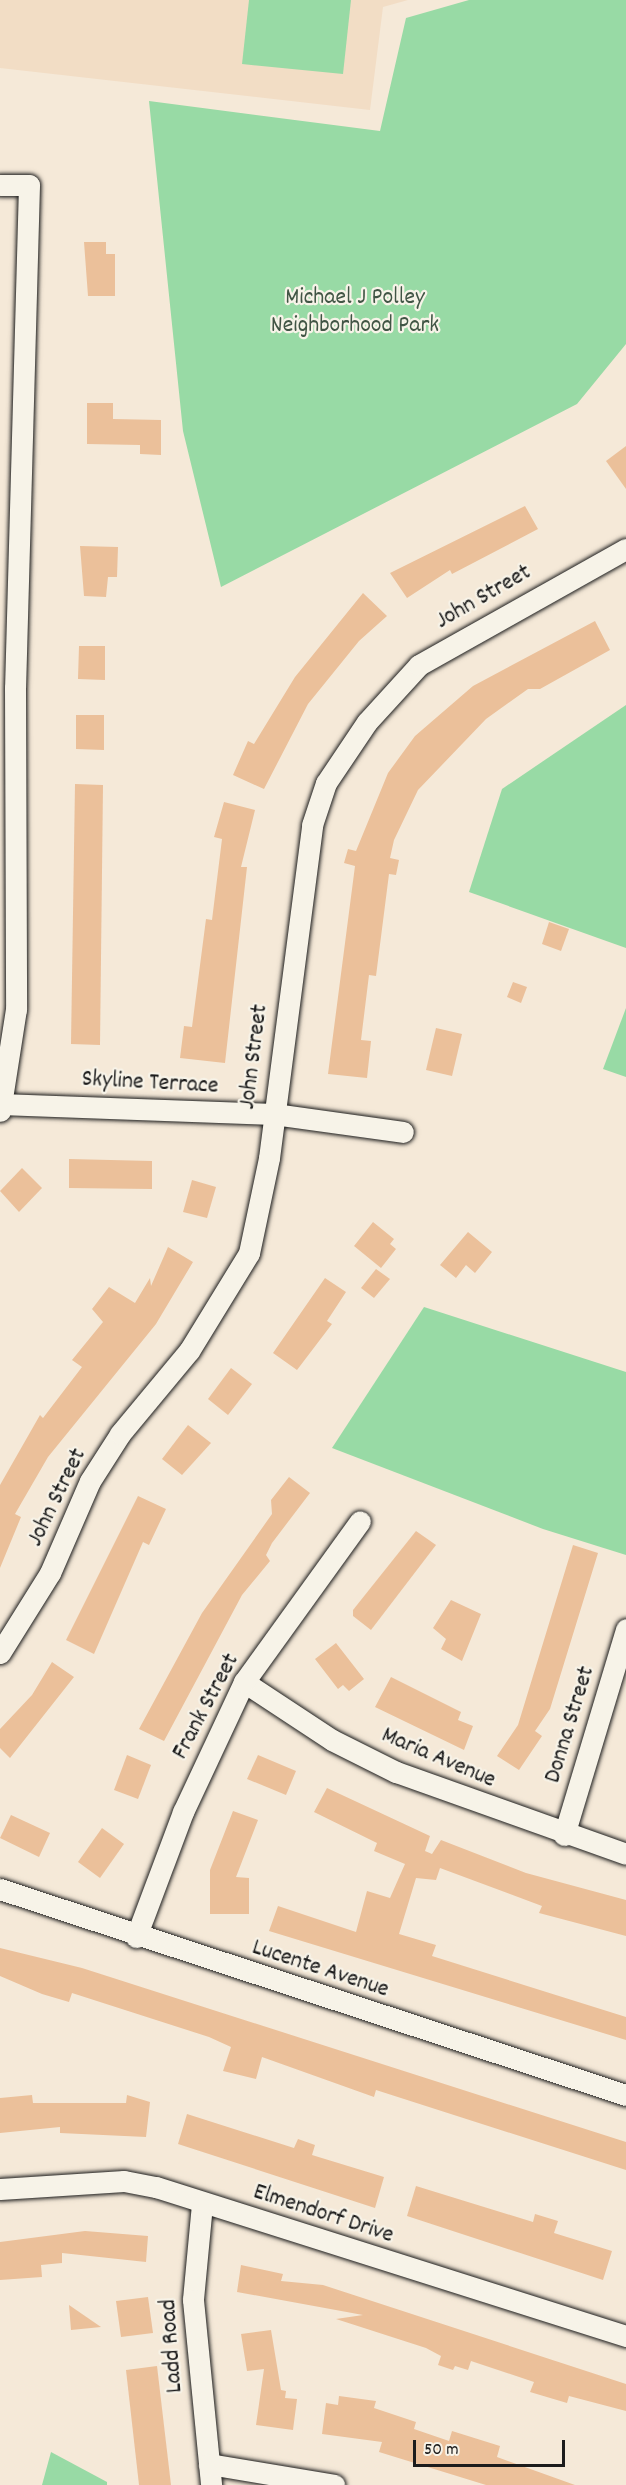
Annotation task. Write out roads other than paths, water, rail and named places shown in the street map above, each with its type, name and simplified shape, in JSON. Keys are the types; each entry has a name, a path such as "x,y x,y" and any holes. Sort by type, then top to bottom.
{"street":[{"path":"0,185 29,185 15,688 16,1009 2,1106"},
{"name":"John Street","path":"0,1653 50,1573 90,1481 120,1434 189,1351 249,1253 274,1114 312,825 326,783 348,746 419,665 626,549"},
{"name":"Skyline Terrace","path":"2,1106 274,1114 404,1132"},
{"name":"Frank Street","path":"136,1937 187,1802 244,1682 360,1521"},
{"name":"Donna Street","path":"564,1835 626,1629"},
{"name":"Maria Avenue","path":"244,1682 332,1740 396,1772 564,1835 626,1854"},
{"name":"Lucente Avenue","path":"0,1889 136,1937 626,2095"},
{"name":"Elmendorf Drive","path":"0,2189 124,2181 626,2336"},
{"name":"Ladd Road","path":"202,2204 193,2300 210,2475"},
{"path":"210,2475 334,2485"}],"park label":[{"name":"Michael J Polley Neighborhood Park","path":"355,313"}]}
